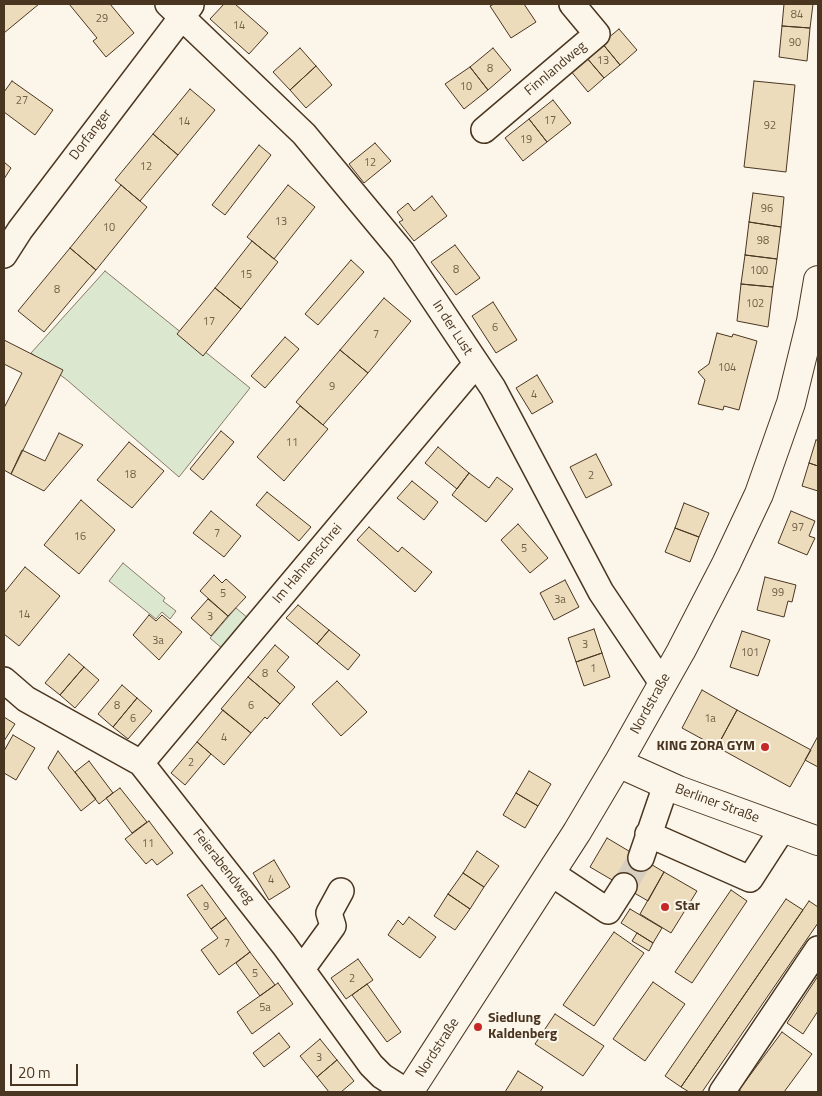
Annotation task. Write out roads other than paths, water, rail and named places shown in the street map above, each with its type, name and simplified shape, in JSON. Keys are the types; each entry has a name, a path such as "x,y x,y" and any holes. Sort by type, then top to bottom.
{"main road":[{"name":"Nordstraße","path":"408,1092 550,873 618,763 726,564 759,494 791,403 811,321 818,280"},
{"name":"Berliner Straße","path":"618,763 666,785 818,841"}],"street":[{"name":"Finnlandweg","path":"484,130 597,34 572,4"},
{"name":"Dorfanger","path":"4,255 180,8"},
{"name":"In der Lust","path":"180,8 304,134 402,252 510,416 601,592 662,683"},
{"name":"Im Hahnenschrei","path":"141,763 476,364"},
{"name":"Feierabendweg","path":"4,680 26,699 141,763 300,967 371,1065 382,1076 408,1092"},
{"path":"641,858 666,785"},
{"path":"648,834 750,879 783,828"},
{"path":"550,873 608,911 624,886"},
{"path":"300,967 307,962 333,926 329,913 341,891"},
{"path":"722,1092 818,949"}],"tunnel":[{"path":"624,886 641,858"}],"place":[{"name":"KING ZORA GYM","path":"765,747"},
{"name":"Star","path":"665,907"},
{"name":"Siedlung Kaldenberg","path":"478,1027"}]}
